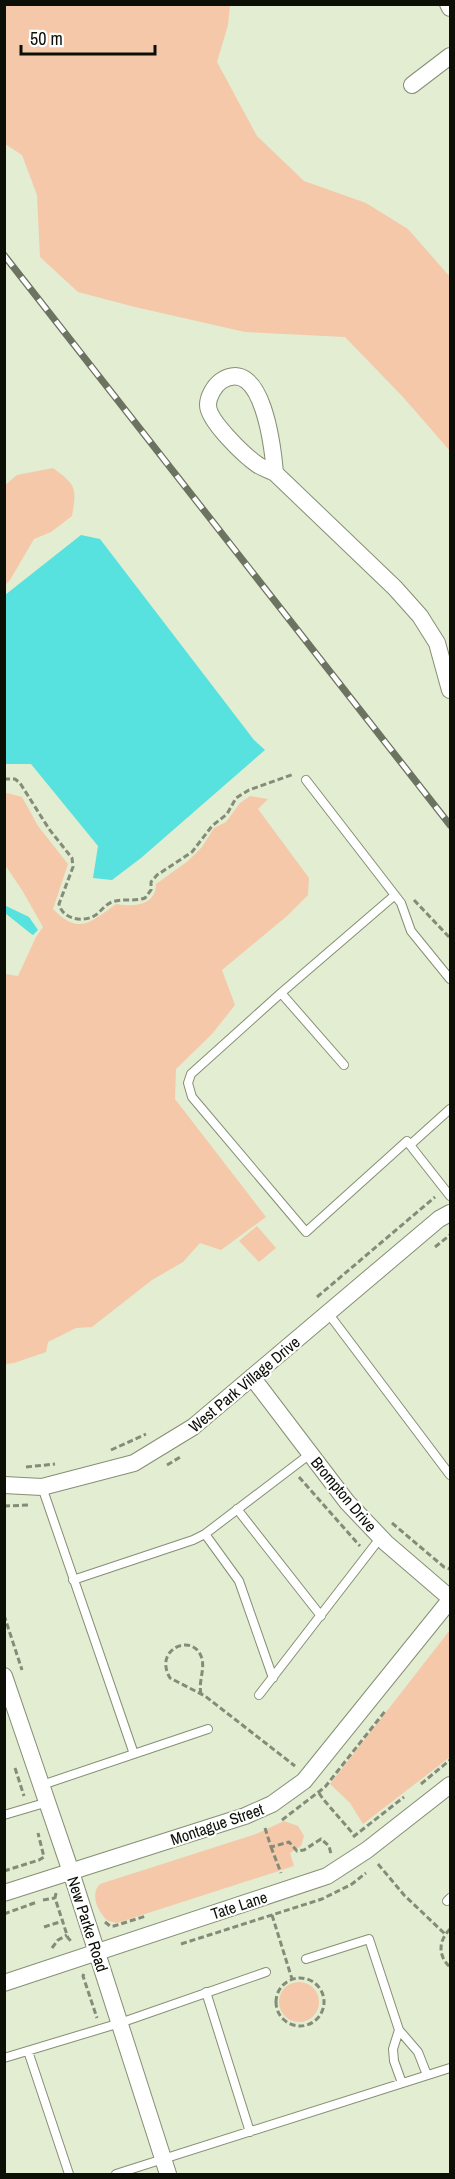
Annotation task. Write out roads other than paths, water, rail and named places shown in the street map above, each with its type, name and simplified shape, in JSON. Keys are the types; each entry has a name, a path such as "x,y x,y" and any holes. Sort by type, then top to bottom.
{"street":[{"path":"412,85 450,56"},
{"path":"275,473 260,396 252,385 241,378 229,377 212,390 208,405 213,418 258,465 275,473 395,588 420,616 437,643 450,690"},
{"name":"West Park Village Drive","path":"4,1485 42,1487 134,1463 193,1427 439,1219 450,1213"},
{"name":"Brompton Drive","path":"252,1377 347,1502 381,1537 450,1599"},
{"name":"Montague Street","path":"4,1893 245,1816 272,1804 307,1777 450,1599"},
{"name":"New Parke Road","path":"4,1676 48,1802 64,1874 96,1951 165,2167"},
{"name":"Tate Lane","path":"4,1983 327,1876 358,1856 450,1785"}],"lane":[{"path":"306,780 401,903 411,931 450,979"},
{"path":"395,895 191,1074 188,1083 192,1097 306,1232 407,1141 448,1192"},
{"path":"281,993 344,1065"},
{"path":"410,1145 450,1109"},
{"path":"328,1313 450,1475"},
{"path":"73,1580 205,1534 310,1454"},
{"path":"42,1487 134,1754"},
{"path":"237,1509 321,1616"},
{"path":"205,1534 239,1581 273,1678"},
{"path":"259,1695 381,1537"},
{"path":"42,1785 208,1729"},
{"path":"4,1815 48,1802"},
{"path":"306,1959 369,1939 399,2030 418,2052 427,2076"},
{"path":"4,2058 120,2023 266,1972"},
{"path":"206,1992 250,2132"},
{"path":"399,2030 393,2049 394,2061 402,2083"},
{"path":"28,2051 69,2175"},
{"path":"116,2175 165,2167 250,2132 450,2068"}],"water":[{"path":"81,535 100,539 254,740 265,750 141,858 112,880 93,878 98,846 31,764 5,764 5,595"},
{"path":"4,905 29,917 38,930 33,935 30,933 5,913"}],"railway":[{"path":"4,255 450,825"}]}
